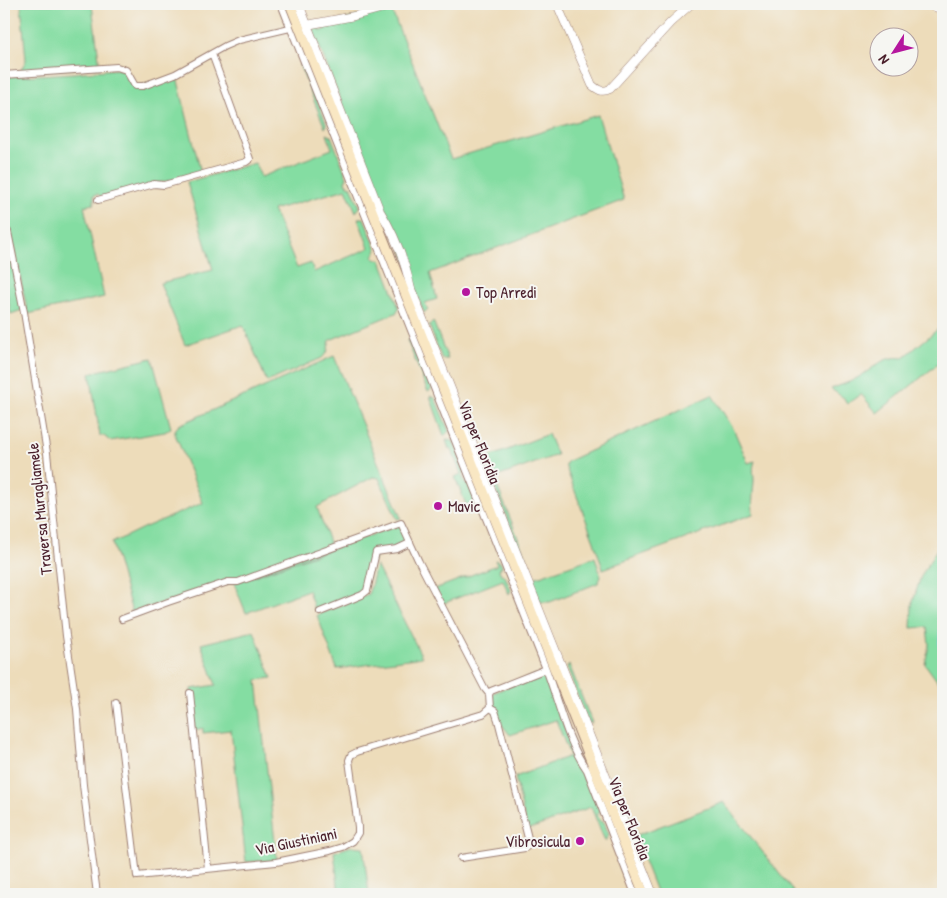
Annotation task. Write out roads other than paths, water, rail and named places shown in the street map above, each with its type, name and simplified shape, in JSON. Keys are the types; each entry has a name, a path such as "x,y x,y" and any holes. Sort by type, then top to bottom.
{"main road":[{"name":"Via per Floridia","path":"290,4 641,894"}],"street":[{"path":"281,4 557,698 563,722 641,894"},
{"path":"299,4 380,211 390,226 406,269 411,289 653,894"},
{"path":"307,25 354,16 398,4"},
{"path":"557,4 592,85 596,89 606,91 610,89 670,23 691,4"},
{"path":"927,4 943,10"},
{"path":"4,75 117,67 126,70 135,86 143,86 175,74 224,46 239,40 290,28"},
{"path":"98,200 154,184 164,185 246,162 250,159 212,54"},
{"name":"Traversa Muragliamele","path":"8,232 27,329 46,449 97,894"},
{"path":"122,619 228,582 238,582 401,524 489,694 490,708 495,711 498,720 529,842 525,848 461,858"},
{"path":"320,612 362,595 367,591 376,552 397,549 410,543"},
{"path":"489,694 495,689 546,670"},
{"path":"190,694 208,869"},
{"name":"Via Giustiniani","path":"116,703 137,876 276,862 330,851 348,844 356,837 358,827 349,760 351,755 483,714 490,708"}],"waterway":[{"path":"943,620 940,642 940,654 943,665"}],"place":[{"name":"Top Arredi","path":"466,292"},
{"name":"Mavic","path":"438,506"},
{"name":"Vibrosicula","path":"580,841"}]}
